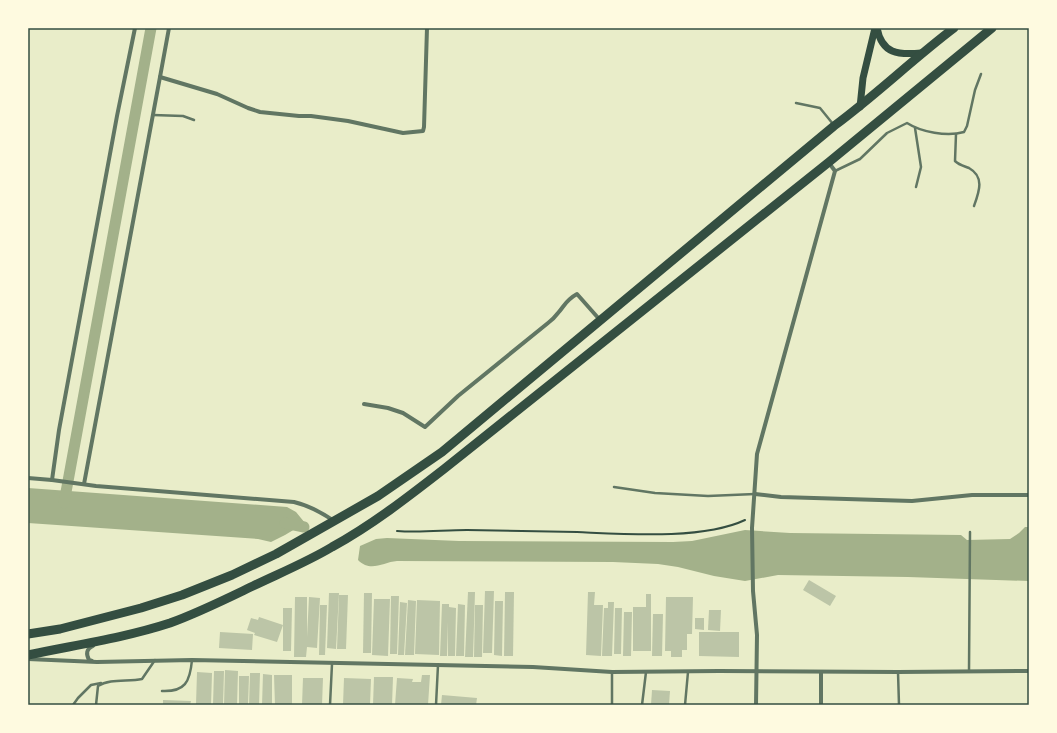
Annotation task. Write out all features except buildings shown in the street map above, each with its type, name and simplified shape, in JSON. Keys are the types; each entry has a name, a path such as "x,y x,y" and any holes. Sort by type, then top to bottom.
{"highway":[{"path":"28,634 60,629 100,619 182,595 232,575 276,554 378,496 442,452 834,126 860,107 921,53 954,28"},
{"path":"28,655 118,636 170,622 229,598 322,553 354,534 401,503 444,469 829,162 992,28"}],"main road":[{"path":"876,28 883,46 894,52 904,54 921,53"},
{"path":"860,107 863,78 876,28"}],"street":[{"path":"52,480 59,430 117,116 135,28"},
{"path":"81,484 153,115 168,28"},
{"path":"160,77 217,94 260,112 311,116 348,121 403,133 423,131 427,28"},
{"path":"756,705 757,635 753,591 752,528 757,454 835,171 829,162"},
{"path":"364,404 388,408 403,413 425,427 458,396 548,323 559,313 565,303 577,294 600,320"},
{"path":"28,478 96,486 294,502 319,510 331,523"},
{"path":"755,494 781,497 912,501 972,496 1029,495"},
{"path":"97,662 89,660 87,656 87,651 90,647 118,636"},
{"path":"28,659 97,662 192,660 438,665 612,672 1029,671"},
{"path":"821,672 821,705"}],"lane":[{"path":"835,171 860,159 887,133 907,123 915,128 947,134 964,132 967,126 974,90 981,74"},
{"path":"796,103 820,108 834,126"},
{"path":"153,115 182,116 194,120"},
{"path":"915,128 921,167 916,187"},
{"path":"956,134 955,161 958,165 971,170 976,174 980,181 974,206"},
{"path":"614,488 708,496 755,494"},
{"path":"969,672 970,532"},
{"path":"73,705 91,685 104,682 132,681 142,679 155,660"},
{"path":"162,691 174,692 182,688 191,672 192,660"},
{"path":"330,705 332,664"},
{"path":"436,705 438,665"},
{"path":"642,705 646,671"},
{"path":"685,705 688,671"},
{"path":"612,672 612,705"},
{"path":"898,672 899,705"},
{"path":"96,705 98,686 104,682"}],"path":[{"path":"397,530 408,532 465,530 623,534 695,532 738,523 746,520 753,512"}],"shaded area":[{"path":"28,488 287,507 296,512 305,523 271,542 258,539 28,523"},
{"path":"1025,527 1029,527 1029,581 778,575 745,581 658,564 613,562 397,561 377,566 368,566 358,560 360,546 376,539 387,538 459,541 673,542 692,541 745,530 790,533 961,535 967,540 1010,539"}],"waterway":[{"path":"64,503 151,28"},
{"path":"285,523 304,527"}]}
